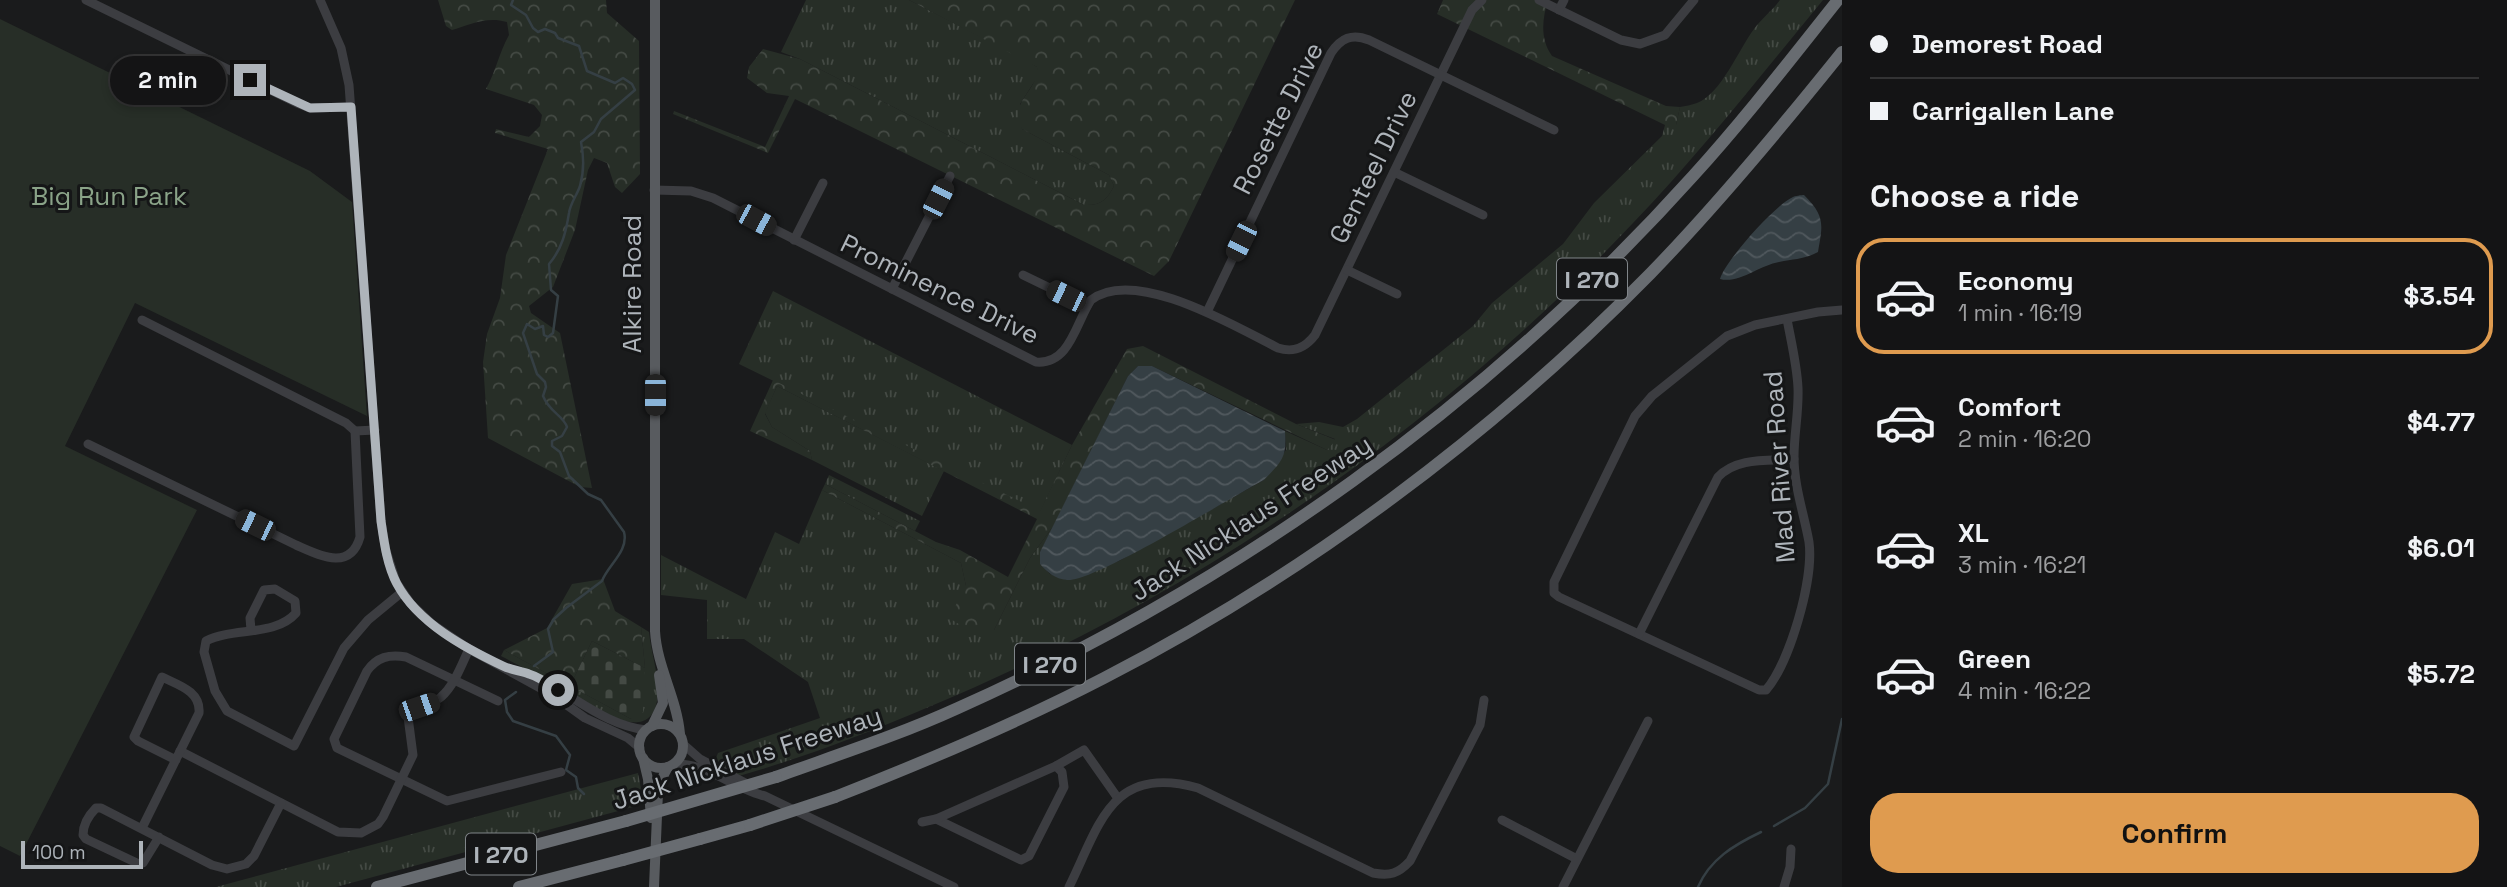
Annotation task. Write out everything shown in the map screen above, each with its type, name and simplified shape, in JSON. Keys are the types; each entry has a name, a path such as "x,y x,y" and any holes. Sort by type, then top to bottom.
{"highway":[{"name":"Jack Nicklaus Freeway","path":"377,887 626,821 776,777 895,735 1023,679 1189,591 1306,516 1390,456 1501,365 1647,225 1694,175 1838,0"},
{"name":"I 270","path":"519,887 701,839 835,797 998,730 1107,677 1248,595 1325,546 1396,495 1534,384 1650,274 1760,152 1842,52"}],"main road":[{"name":"Alkire Road","path":"655,0 655,631 658,652 676,706 681,739"},
{"name":"Alkire Road","path":"649,728 661,711 663,699 656,664 658,652"},
{"path":"654,887 658,788 681,755 681,739 668,725 649,728 641,738 641,753 655,835"},
{"path":"641,753 653,766 671,766"}],"street":[{"path":"86,0 297,103 310,108 351,107"},
{"path":"320,0 341,48 351,107 381,521 391,570 402,592 432,624 470,649 554,695 586,718 628,738 641,753"},
{"name":"Genteel Drive","path":"1206,312 1278,348 1288,351 1308,344 1347,270 1472,10 1482,0"},
{"path":"1539,0 1621,40 1640,44 1665,35 1694,0"},
{"path":"1559,10 1564,0"},
{"name":"Rosette Drive","path":"1206,312 1331,53 1340,41 1354,36 1361,37 1441,75"},
{"path":"1441,75 1554,130"},
{"path":"1394,172 1483,215"},
{"path":"892,289 950,176"},
{"path":"794,240 823,183"},
{"name":"Prominence Drive","path":"654,190 702,194 1029,359 1051,362 1063,353 1087,306"},
{"path":"1347,270 1397,294"},
{"path":"1023,275 1087,306 1098,294 1114,290 1167,296 1206,312"},
{"path":"1794,459 1740,463 1726,469 1718,477 1639,634 1554,593 1554,582 1635,416 1643,406 1727,335 1787,318 1842,310"},
{"name":"Mad River Road","path":"1639,634 1751,687 1766,690 1780,669 1792,643 1809,562 1809,545 1794,459 1798,387 1787,318"},
{"path":"142,320 346,423 355,431 375,430"},
{"path":"88,444 296,545 331,559 349,554 357,546 360,537 355,431"},
{"path":"251,630 250,618 264,590 275,589 295,601 296,613 276,626 209,639 204,644 215,691 227,710 294,746 344,648 368,620 402,592"},
{"path":"142,828 178,756 199,713 200,707 191,692 162,677 134,737 138,741 178,756 338,832 361,833 378,824 413,755 408,717 414,709 440,698 470,649"},
{"path":"498,701 406,657 390,656 373,662 334,739 334,744 337,748 447,801 561,772"},
{"path":"506,668 533,675 614,723 649,728"},
{"path":"1069,887 1100,824 1117,797 1152,782 1177,782 1198,788 1373,873 1387,876 1400,871 1410,861 1480,725 1484,700"},
{"path":"1563,887 1648,721"},
{"path":"681,739 695,756 765,796 954,887"},
{"path":"922,822 936,819 1056,766 1084,750 1117,797"},
{"path":"671,766 692,765 752,793 765,796"},
{"path":"936,819 1021,860 1026,859 1064,787 1062,772 1056,766"},
{"path":"159,837 144,863 139,864 86,839 83,830 96,808 101,808 142,828 212,865 227,869 246,864 254,856 281,803"},
{"path":"1502,820 1577,859"},
{"path":"1784,887 1790,867 1791,849"}],"green space":[{"path":"438,0 606,0 607,13 639,41 640,174 622,193 615,187 607,163 594,158 588,170 575,230 553,287 529,306 531,313 560,333 592,488 580,487 488,438 483,362 487,334 500,298 506,255 548,149 495,133 496,129 529,137 540,126 542,115 534,105 486,89 509,35 507,22 486,20 452,30 446,26"},
{"path":"806,0 909,0 1037,67 1038,76 1020,104 1022,129 1109,175 1114,186 1111,191 1099,203 1084,205 800,59 781,52"},
{"path":"909,0 1295,0 1169,261 1154,276 795,99 768,153 673,114 674,111 765,147 789,96 767,93 747,78 749,67 763,49 800,59 1084,205 1099,203 1109,195 1114,186 1109,175 1022,129 1018,111 1033,83 1037,67"},
{"path":"1443,0 1548,0 1543,29 1545,43 1552,56 1666,106 1680,107 1676,125 1665,125 1437,14"},
{"path":"1780,0 1823,0 1706,141 1633,223 1558,298 1478,370 1394,438 1307,501 1217,560 1124,614 931,706 836,744 739,776 714,763 718,753 820,718 808,682 744,639 707,639 707,600 661,595 661,555 746,599 775,532 799,544 822,490 961,563 966,586 994,630 1030,558 1054,525 1040,552 1040,564 1050,574 1067,580 1119,561 1264,480 1286,450 1285,431 1327,450 1335,439 1296,424 1319,422 1343,427 1357,419 1473,326 1492,303 1563,244 1594,203 1662,136 1665,125 1676,125 1680,107 1697,103 1714,90 1754,29"},
{"name":"Big Run Park","path":"0,19 310,171 352,202 367,416 135,303 65,446 197,510 20,856 0,846"},
{"path":"773,291 1072,445 1040,512 739,364"},
{"path":"1143,346 1296,424 1336,440 1327,450 1152,366 1138,366 1128,376 1054,525 1030,558 994,630 978,636 949,618 966,586 961,563 822,490 825,484 936,542 960,550 1008,577 1037,519 777,386 765,414 772,427 810,451 812,460 750,431 773,380 1040,511 1072,445 1127,349"},
{"path":"777,386 944,471 922,516 812,460 810,451 772,427 765,413"},
{"path":"829,475 920,521 915,531 825,484"},
{"path":"603,579 615,611 641,627 645,668 592,641 570,686 504,650 547,628 572,584"},
{"path":"641,627 649,632 658,693 651,715 641,721 629,722 614,718 501,656 504,650 631,719 645,668"},
{"path":"592,641 645,668 643,712 631,719 570,686"},
{"path":"638,773 644,804 336,887 216,887"}],"water":[{"path":"1804,195 1816,209 1821,221 1818,252 1772,264 1735,279 1720,279 1731,260 1763,222 1785,202"},
{"path":"1138,366 1152,366 1285,431 1284,453 1264,480 1163,538 1082,577 1067,580 1059,578 1040,564 1040,552 1128,376"}],"waterway":[{"path":"513,0 511,5 526,15 538,32 545,29 555,33 558,38 579,46 587,71 615,83 623,78 632,84 635,90 601,119 594,132 581,142 583,164 580,186 570,210 563,240 549,264 551,290 558,296 553,333 548,337 544,335 543,326 535,329 527,324 523,333 537,374 545,382 543,396 567,427 562,436 552,441 552,446 560,452 569,476 588,494 601,500 624,532 625,539 621,552 602,581 554,619 548,629 553,652 534,666"},
{"path":"516,692 505,700 507,712 513,721 556,736 570,755 566,770 576,777 578,788 584,794"},
{"path":"1774,826 1805,808 1828,784 1842,719"},
{"path":"1698,887 1709,868 1724,854 1761,832"}],"route":[{"path":"250,80 310,108 351,107 381,521 386,551 396,582 411,604 432,624 456,640 506,668 533,675 558,690"}]}
